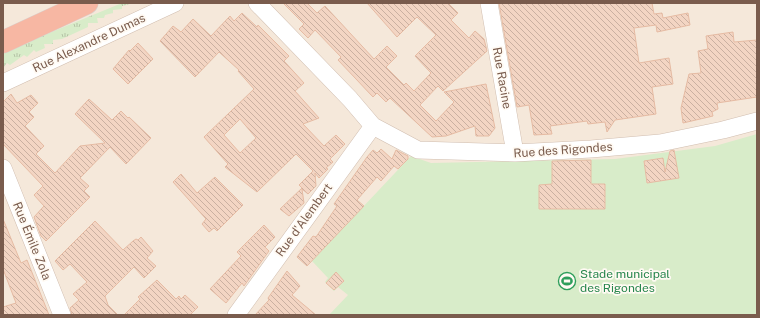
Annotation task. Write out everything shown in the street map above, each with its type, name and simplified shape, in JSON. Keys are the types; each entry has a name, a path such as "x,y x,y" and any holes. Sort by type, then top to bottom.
{"highway":[{"path":"3,42 87,3"}],"street":[{"name":"Rue Alexandre Dumas","path":"3,83 175,3"},
{"path":"257,3 350,99 373,126"},
{"name":"Rue Racine","path":"489,3 515,153"},
{"name":"Rue des Rigondes","path":"373,126 418,150 515,153 660,143 723,130 757,121"},
{"name":"Rue d'Alembert","path":"236,315 373,126"},
{"name":"Rue Émile Zola","path":"3,168 62,315"}],"shaded area":[{"path":"3,3 757,3 757,315 3,315"}],"green space":[{"path":"122,3 134,3 122,6 122,9 113,10 113,13 105,15 104,18 97,18 98,23 88,23 88,27 62,39 53,40 53,44 44,44 45,48 36,52 34,50 27,57 24,55 10,65 7,63 3,68 3,52"},
{"path":"757,134 757,315 329,315 348,295 338,287 334,291 325,282 328,278 312,261 411,156 431,163 615,159 715,146"}],"building":[{"path":"283,3 307,3 317,13 325,6 374,59 387,46 397,56 386,67 404,85 406,83 414,91 431,73 415,56 436,35 417,17 397,37 367,3 448,3 458,13 451,20 469,38 475,31 484,39 487,51 443,91 438,86 420,105 436,121 454,102 444,92 486,84 495,128 489,136 476,136 475,126 446,136 432,137 390,98 386,102 377,93 373,97 338,60 341,57 315,30 308,38 299,29 304,24"},
{"path":"499,3 652,3 654,14 662,13 663,18 688,13 690,25 657,32 656,25 634,28 639,63 669,58 673,84 652,87 656,114 615,120 607,132 605,122 588,124 587,121 550,126 552,134 534,135 529,105 517,107"},
{"path":"242,13 257,27 258,25 289,56 284,61 304,83 295,91 319,118 303,124 324,146 336,135 345,144 330,159 333,162 326,168 328,169 319,178 315,173 316,186 308,194 302,189 304,203 289,216 280,209 302,188 299,185 313,171 296,154 257,192 225,167 228,164 204,137 254,89 238,71 239,70 219,52 195,77 160,41 173,26 181,32 193,19 211,36 230,16 234,21","holes":["240,119 256,138 240,153 224,135"]},
{"path":"733,32 734,42 757,40 757,97 717,103 718,109 712,112 713,116 683,123 681,108 689,74 701,73 698,51 708,49 706,36"},
{"path":"138,43 153,59 128,84 113,69 129,50 130,51"},
{"path":"11,94 17,103 31,95 38,103 29,112 34,117 25,126 44,146 36,154 55,173 80,146 105,143 75,114 89,99 112,120 121,111 151,138 126,164 110,147 80,178 89,186 84,191 90,197 46,241 41,236 34,217 44,206 34,195 43,186 3,144 3,102"},
{"path":"381,149 392,159 396,150 408,156 408,159 398,169 394,166 381,181 377,177 357,200 364,206 307,266 297,257 313,236 316,237 337,206 334,204 367,157 373,150 377,153"},
{"path":"674,150 679,178 647,183 644,161 663,158 665,172 670,151"},
{"path":"591,160 591,184 605,184 605,209 539,209 539,185 552,184 552,161"},
{"path":"181,174 197,193 215,177 243,205 217,231 214,228 209,232 202,224 206,219 173,182"},
{"path":"3,219 21,263 27,260 49,315 3,315 3,307 16,303 3,269"},
{"path":"95,221 123,250 133,241 136,239 138,240 141,237 153,251 147,258 156,266 144,278 134,267 105,296 108,305 118,315 72,315 70,308 79,300 73,294 87,282 70,264 63,270 55,261"},
{"path":"264,225 275,237 265,247 269,251 244,286 242,283 226,303 210,289 241,256 237,252"},
{"path":"287,271 300,286 292,295 316,315 255,315 269,300 268,298"},
{"path":"336,272 344,281 334,290 326,283"},
{"path":"157,280 176,299 179,296 181,299 185,295 198,307 190,315 124,315 140,299 138,297"}],"place":[{"name":"Stade municipal des Rigondes","path":"567,281"}]}
